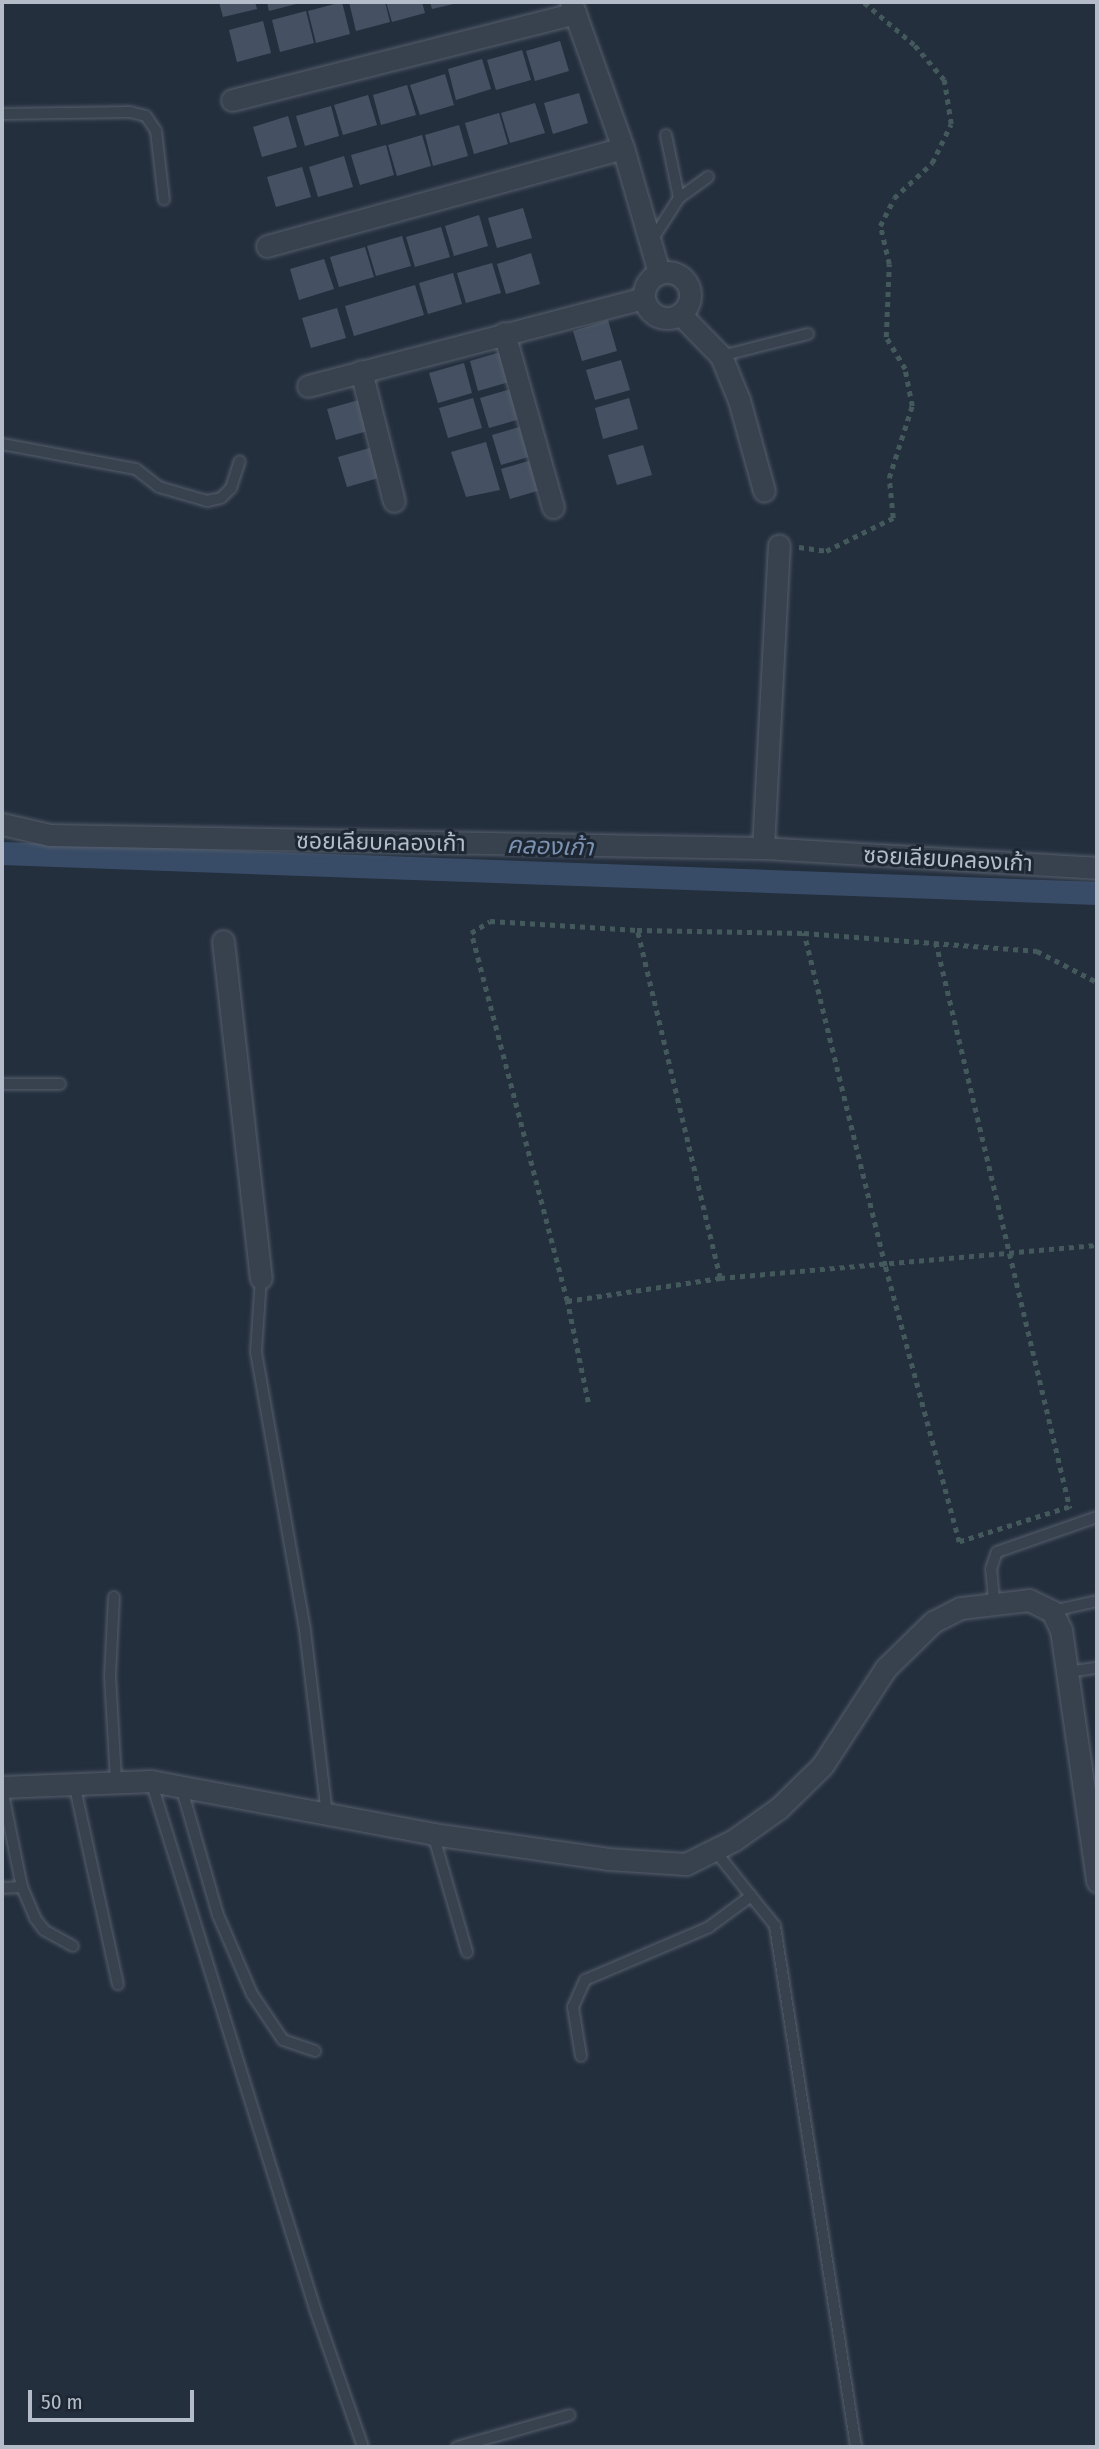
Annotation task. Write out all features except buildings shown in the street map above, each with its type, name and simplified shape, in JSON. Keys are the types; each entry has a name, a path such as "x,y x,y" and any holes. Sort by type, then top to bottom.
{"street":[{"path":"232,100 573,7 623,148 652,240 659,273"},
{"path":"267,246 623,148"},
{"path":"659,273 678,273 685,279 691,298 680,314 657,317 644,298 650,279 659,273"},
{"path":"308,386 644,298"},
{"path":"680,314 721,356 739,400 764,491"},
{"path":"504,333 552,507"},
{"path":"361,371 394,501"},
{"path":"763,848 779,545"},
{"name":"ซอยเลียบคลองเก้า","path":"2,824 50,835 763,848 1097,868"},
{"path":"223,941 261,1278"},
{"path":"2,1788 116,1780 151,1781 433,1834 665,1864 686,1864 716,1852 779,1808 822,1766 905,1646 933,1622 961,1608 994,1601 1029,1600 1052,1612 1061,1630 1093,1823 1097,1881"}],"lane":[{"path":"2,114 130,112 146,116 156,131 164,200"},
{"path":"666,135 679,198"},
{"path":"652,240 679,198 708,177"},
{"path":"721,356 808,334"},
{"path":"2,444 136,468 159,487 207,501 221,498 231,488 240,461"},
{"path":"2,1084 60,1084"},
{"path":"261,1278 256,1352 305,1630 327,1815"},
{"path":"994,1601 991,1569 997,1552 1097,1517"},
{"path":"114,1597 110,1676 116,1780"},
{"path":"1052,1612 1097,1601"},
{"path":"1067,1672 1097,1668"},
{"path":"151,1781 315,2309 363,2447"},
{"path":"74,1783 118,1984"},
{"path":"181,1786 218,1914 252,1993 283,2039 315,2051"},
{"path":"2,1788 22,1887 44,1930 74,1946"},
{"path":"433,1834 467,1952"},
{"path":"716,1852 775,1926 856,2447"},
{"path":"2,1888 22,1887"},
{"path":"580,2056 573,2007 585,1980 709,1927 751,1896"},
{"path":"457,2447 570,2415"}],"path":[{"path":"779,545 826,551 892,518 889,478 912,406 905,369 886,337 889,264 880,226 894,198 932,163 951,124 944,80 914,45 863,2"},
{"path":"588,1402 567,1301 471,933 490,921 637,930 804,933 936,942 1037,951 1097,982"},
{"path":"637,930 720,1278"},
{"path":"804,933 885,1266 959,1542 1069,1507"},
{"path":"936,942 1074,1526"},
{"path":"567,1301 720,1278 885,1266 1097,1245"}],"waterway":[{"name":"คลองเก้า","path":"2,853 1097,893"}]}
